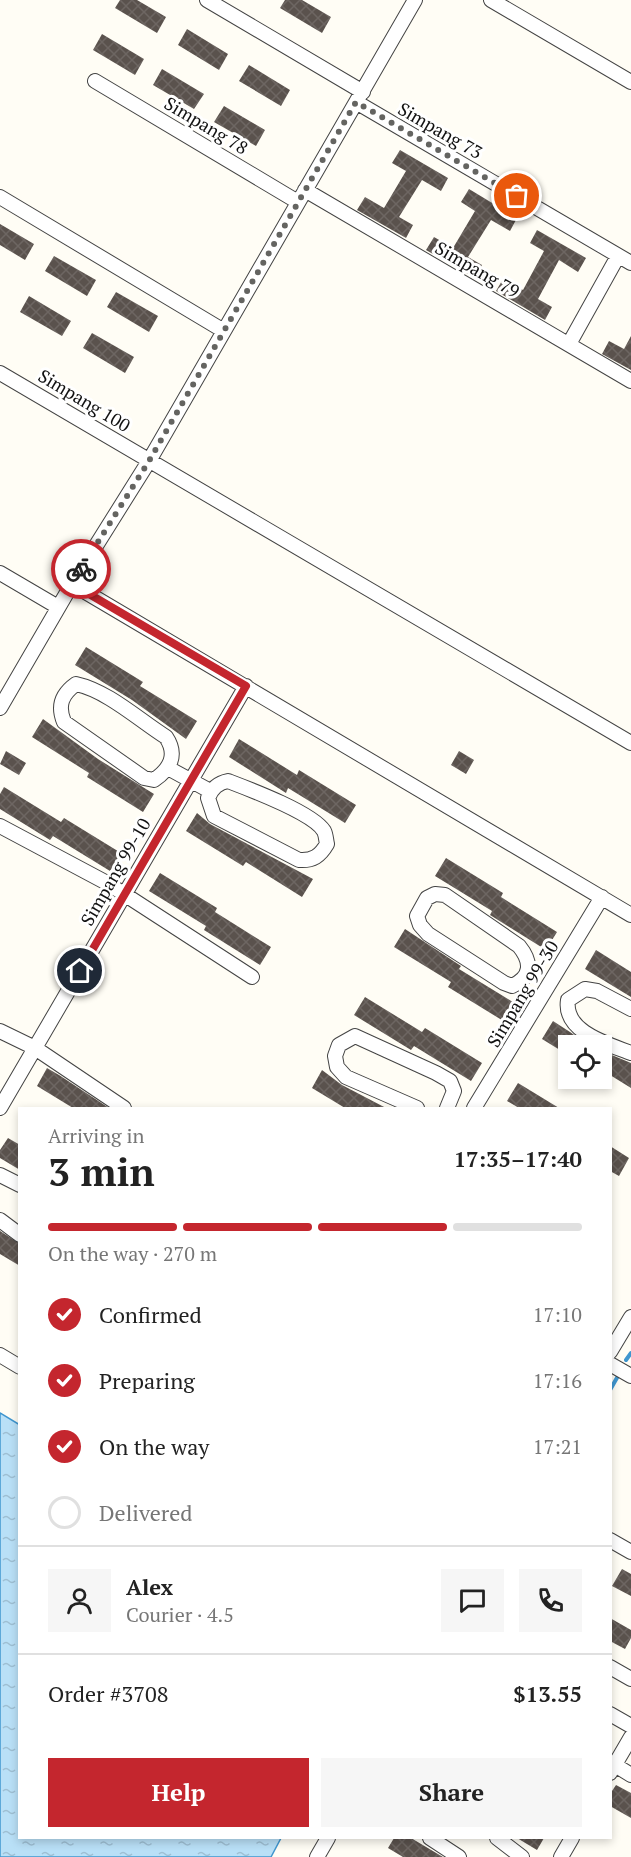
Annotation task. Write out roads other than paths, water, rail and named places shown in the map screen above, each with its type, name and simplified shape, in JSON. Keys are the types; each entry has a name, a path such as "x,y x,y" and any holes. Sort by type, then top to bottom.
{"street":[{"name":"Simpang 73","path":"207,0 359,97 631,263"},
{"path":"0,708 58,607 149,461 415,0"},
{"path":"491,0 631,82"},
{"name":"Simpang 78","path":"95,81 302,196"},
{"name":"Simpang 79","path":"302,196 569,344 631,381"},
{"path":"0,197 224,331"},
{"path":"569,344 618,256"},
{"name":"Simpang 100","path":"0,373 631,743"},
{"path":"0,573 58,607"},
{"path":"72,584 631,915"},
{"path":"76,684 86,686 109,699 166,737 172,746 172,759 168,768 154,780 144,778 64,722 59,710 62,698 76,684"},
{"name":"Simpang 99-10","path":"0,1108 246,686"},
{"path":"168,768 210,791"},
{"path":"228,781 266,796 318,825 325,832 327,844 321,854 310,861 299,860 214,816 208,798 210,791 219,783 228,781"},
{"path":"0,826 124,894 252,977"},
{"path":"435,894 445,895 519,946 526,955 530,967 526,976 512,986 460,957 420,925 417,916 427,898 435,894"},
{"name":"Simpang 99-30","path":"475,1107 602,897"},
{"path":"526,976 568,1000"},
{"path":"631,1009 597,992 585,989 568,1000 567,1007 573,1022 580,1028 599,1040 631,1053"},
{"path":"0,1031 35,1048 123,1107"},
{"path":"415,1107 346,1077 337,1067 335,1056 339,1045 355,1036 436,1072 450,1081 454,1091 451,1107"},
{"path":"0,1175 18,1184"},
{"path":"0,1220 18,1234"},
{"path":"612,1349 631,1317"},
{"path":"0,1355 18,1365"},
{"path":"612,1365 631,1376"},
{"path":"612,1541 631,1552"},
{"path":"612,1668 631,1678"},
{"path":"612,1715 631,1726"},
{"path":"631,1737 612,1767 631,1775"},
{"path":"317,1857 327,1839"},
{"path":"432,1839 459,1857"},
{"path":"498,1839 522,1857"},
{"path":"561,1857 571,1839"}],"water":[{"path":"0,1413 18,1424 18,1839 280,1839 271,1857 0,1857"}],"waterway":[{"path":"626,1360 631,1353"},
{"path":"612,1386 618,1376"}]}
